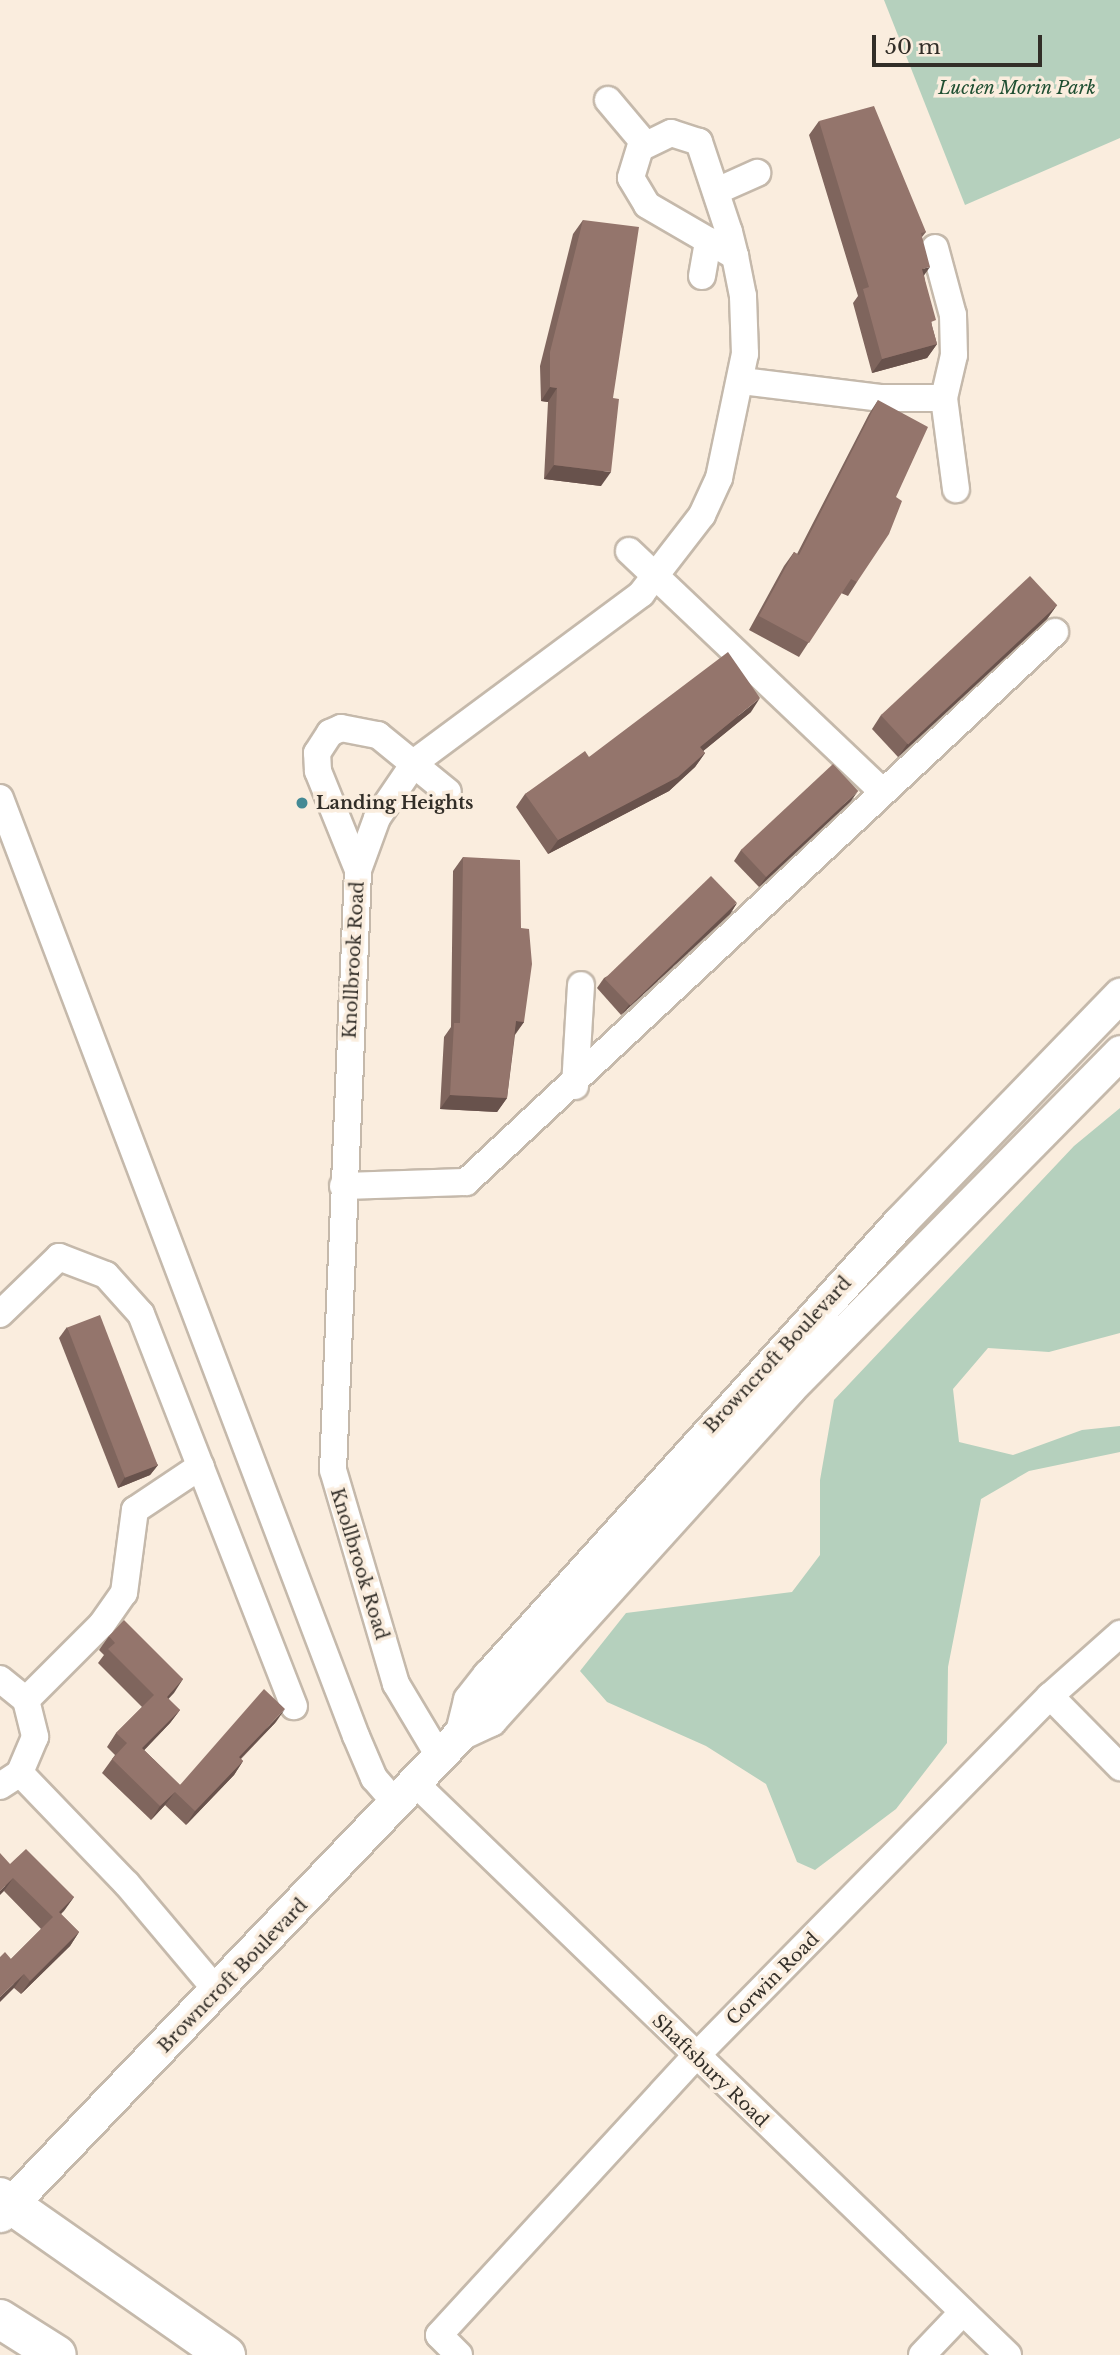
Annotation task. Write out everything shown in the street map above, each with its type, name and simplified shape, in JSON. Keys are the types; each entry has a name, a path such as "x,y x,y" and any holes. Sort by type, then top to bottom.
{"highway":[{"path":"4,2205 226,2355"},
{"path":"13,2327 57,2355"}],"main road":[{"name":"Browncroft Boulevard","path":"4,2205 218,1992 461,1732 490,1719 604,1571 900,1223 1120,995"},
{"name":"Browncroft Boulevard","path":"604,1571 1120,1052"}],"street":[{"path":"608,100 645,144 633,161 637,190 660,217 735,256"},
{"name":"Knollbrook Road","path":"439,1756 396,1685 335,1488 343,1186 358,870 377,818 415,762 597,632 656,578 702,515 719,478 742,381 746,334 735,256 719,190 699,142 671,133 645,144"},
{"path":"719,190 757,173"},
{"path":"702,276 708,241"},
{"path":"935,248 953,315 954,355 944,398 956,489"},
{"path":"742,381 880,398 944,398"},
{"path":"629,551 883,792"},
{"path":"343,1186 466,1182 575,1086 1055,632"},
{"path":"358,870 318,771 321,742 341,728 378,735 415,762 448,792"},
{"name":"Shaftsbury Road","path":"0,798 374,1778 406,1793 695,2057 1008,2355"},
{"path":"575,1086 581,985"},
{"path":"0,1314 59,1257 106,1275 141,1314 294,1706"},
{"path":"26,1700 102,1624 124,1593 135,1510 201,1466"},
{"name":"Corwin Road","path":"459,2355 439,2335 695,2057 1050,1696 1120,1634"},
{"path":"0,1679 26,1700 35,1737 10,1780 127,1884 218,1992"},
{"path":"1050,1696 1120,1767"},
{"path":"922,2355 963,2312"}],"green space":[{"name":"Lucien Morin Park","path":"884,0 1120,0 1120,138 965,205"},
{"path":"1120,1108 1120,1333 1049,1352 988,1348 953,1389 959,1442 1013,1455 1082,1430 1120,1426 1120,1452 1029,1471 981,1499 948,1667 947,1743 896,1809 815,1870 797,1862 766,1784 706,1746 607,1702 580,1671 626,1613 792,1592 820,1555 820,1480 834,1400 1074,1146"}],"building":[{"path":"874,106 926,232 921,233 930,267 922,269 936,320 931,322 937,344 882,359 863,289 869,287 819,121"},
{"path":"583,220 639,227 613,398 619,399 611,472 554,465 557,388 550,387 550,352"},
{"path":"878,400 928,427 896,497 902,501 889,534 857,582 851,579 809,643 759,616 794,552 799,555"},
{"path":"1030,576 1057,605 908,744 881,715"},
{"path":"728,652 760,698 700,747 705,753 678,777 558,840 525,794 585,751 589,757"},
{"path":"833,764 858,791 766,877 741,850"},
{"path":"463,857 520,860 521,928 529,929 532,964 524,1022 516,1021 507,1098 450,1095 454,1023 460,1023"},
{"path":"711,876 737,903 630,1005 605,979"},
{"path":"100,1315 158,1465 125,1478 67,1328"},
{"path":"124,1620 183,1679 167,1697 180,1710 142,1748 180,1785 264,1689 285,1709 239,1757 243,1761 195,1811 175,1792 160,1806 112,1759 127,1743 116,1733 154,1695 108,1649 115,1643 109,1636"},
{"path":"26,1849 74,1897 59,1912 79,1932 30,1981 24,1974 0,1997 0,1957 5,1952 11,1959 53,1917 13,1878 0,1891 0,1853 10,1864"}],"place":[{"name":"Landing Heights","path":"302,803"}]}
